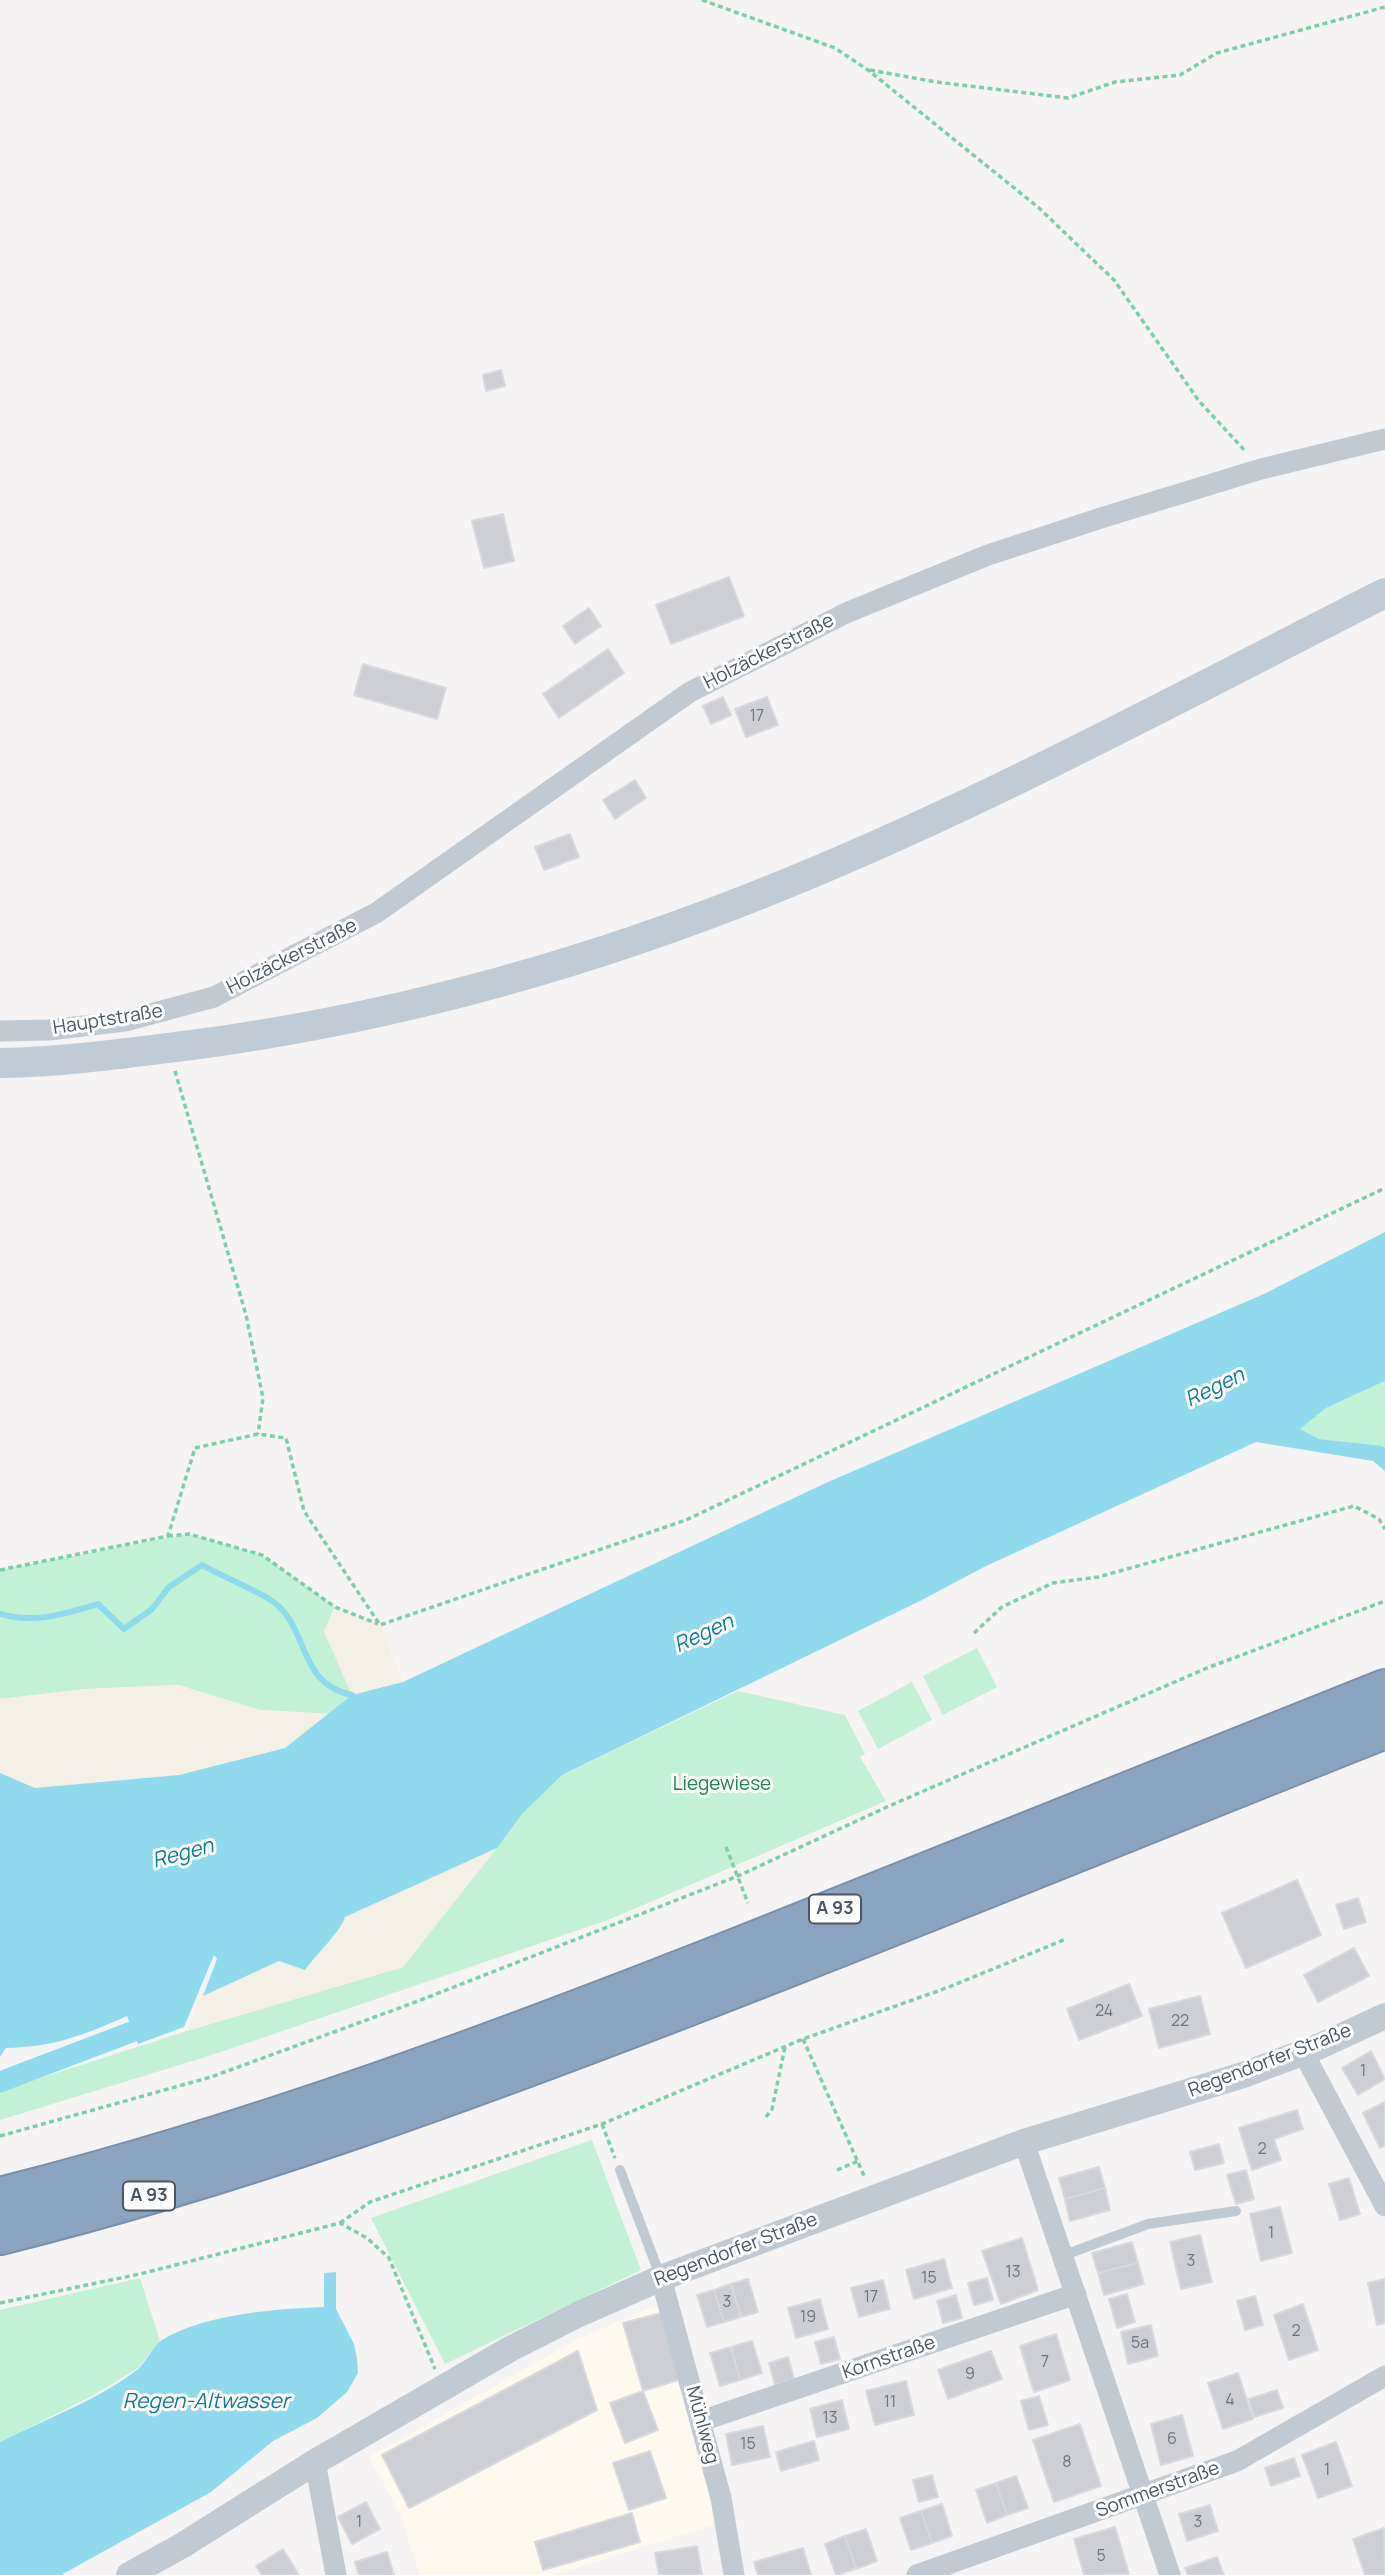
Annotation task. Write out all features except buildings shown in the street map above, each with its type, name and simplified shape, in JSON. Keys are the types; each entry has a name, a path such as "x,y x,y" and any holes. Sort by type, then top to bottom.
{"highway":[{"name":"A 93","path":"0,2197 141,2160 384,2081 573,2012 1385,1689"},
{"name":"A 93","path":"0,2235 137,2199 243,2166 500,2079 880,1932 1385,1729"}],"main road":[{"name":"Hauptstraße","path":"0,1063 165,1049 307,1027 431,1001 526,976 621,946 745,901 1021,777 1385,593"}],"street":[{"name":"Holzäckerstraße","path":"214,997 376,913 690,692 846,613 988,555 1261,468 1385,439"},
{"name":"Hauptstraße","path":"0,1031 49,1030 125,1021 214,997"},
{"name":"Regendorfer Straße","path":"129,2575 184,2545 315,2462 579,2314 661,2278 1024,2142 1174,2097 1303,2052 1385,2016"},
{"path":"1303,2052 1385,2206"},
{"path":"1024,2142 1170,2575"},
{"name":"Mühlweg","path":"661,2278 721,2498 734,2575"},
{"name":"Kornstraße","path":"701,2421 1076,2294"},
{"name":"Sommerstraße","path":"917,2575 1143,2497 1237,2461 1385,2376"},
{"path":"315,2462 336,2575"}],"lane":[{"path":"620,2170 661,2278"},
{"path":"1062,2256 1148,2224 1236,2211"}],"path":[{"path":"702,0 835,48 868,70 1076,241 1114,281 1199,401 1261,468"},
{"path":"868,70 948,84 1068,98 1115,82 1180,75 1217,53 1385,7"},
{"path":"165,1049 246,1315 263,1398 258,1434"},
{"path":"0,1570 189,1534 262,1555 335,1607 380,1625 685,1520 1385,1188"},
{"path":"168,1536 195,1448 258,1434 286,1438 304,1511 380,1625"},
{"path":"974,1633 1002,1607 1053,1583 1098,1577 1354,1506 1379,1519 1385,1529"},
{"path":"0,2136 211,2077 413,2003 738,1877 889,1805 1207,1668 1385,1601"},
{"path":"726,1847 748,1903"},
{"path":"0,2302 140,2274 340,2223 370,2202 602,2124 803,2039 960,1983 1066,1939"},
{"path":"803,2039 873,2199"},
{"path":"766,2117 772,2109 785,2047"},
{"path":"602,2124 620,2170"},
{"path":"836,2170 858,2161"},
{"path":"340,2223 368,2238 389,2258 443,2388"}],"shaded area":[{"path":"654,2306 663,2309 716,2524 554,2575 420,2575 400,2514 369,2457 574,2341"}],"green space":[{"path":"1385,1381 1385,1448 1319,1439 1299,1429 1326,1408"},
{"path":"189,1534 262,1555 335,1607 324,1631 352,1695 332,1714 260,1710 178,1685 85,1689 0,1699 0,1570"},
{"path":"977,1648 997,1687 943,1715 923,1676"},
{"path":"912,1682 932,1720 878,1749 858,1711"},
{"name":"Liegewiese","path":"738,1691 845,1715 865,1754 860,1757 886,1801 608,1920 212,2055 0,2120 0,2091 187,2031 403,1967 522,1814 562,1775"},
{"path":"592,2140 641,2270 445,2364 371,2218"},
{"path":"140,2278 160,2341 138,2368 92,2396 0,2442 0,2310"}],"sand":[{"path":"335,1607 380,1625 403,1682 352,1695 324,1631"},
{"path":"178,1685 260,1710 332,1714 285,1748 178,1775 34,1788 0,1773 0,1699 85,1689"},
{"path":"497,1848 403,1967 187,2031 217,1959 204,1996 279,1961 305,1970 345,1917"}],"water":[{"name":"Regen","path":"1385,1232 1385,1381 1326,1408 1300,1429 1319,1439 1382,1446 1385,1448 1385,1471 1373,1461 1256,1442 984,1567 920,1601 562,1775 522,1814 497,1848 345,1917 305,1970 279,1961 203,1996 217,1959 214,1955 184,2027 138,2044 127,2016 68,2039 6,2048 0,2057 0,1773 35,1788 179,1775 285,1748 352,1695 403,1682 828,1482 1264,1294"},
{"name":"Regen-Altwasser","path":"336,2272 336,2309 354,2344 357,2359 358,2373 347,2392 317,2418 273,2441 211,2492 61,2575 0,2575 0,2442 107,2390 138,2369 162,2340 179,2331 240,2314 324,2307 324,2273"}],"waterway":[{"path":"0,1614 37,1618 98,1604 124,1629 152,1609 169,1587 202,1565 275,1603 294,1627 306,1655 322,1680 335,1689 352,1695"},
{"path":"0,2082 134,2031"}]}
